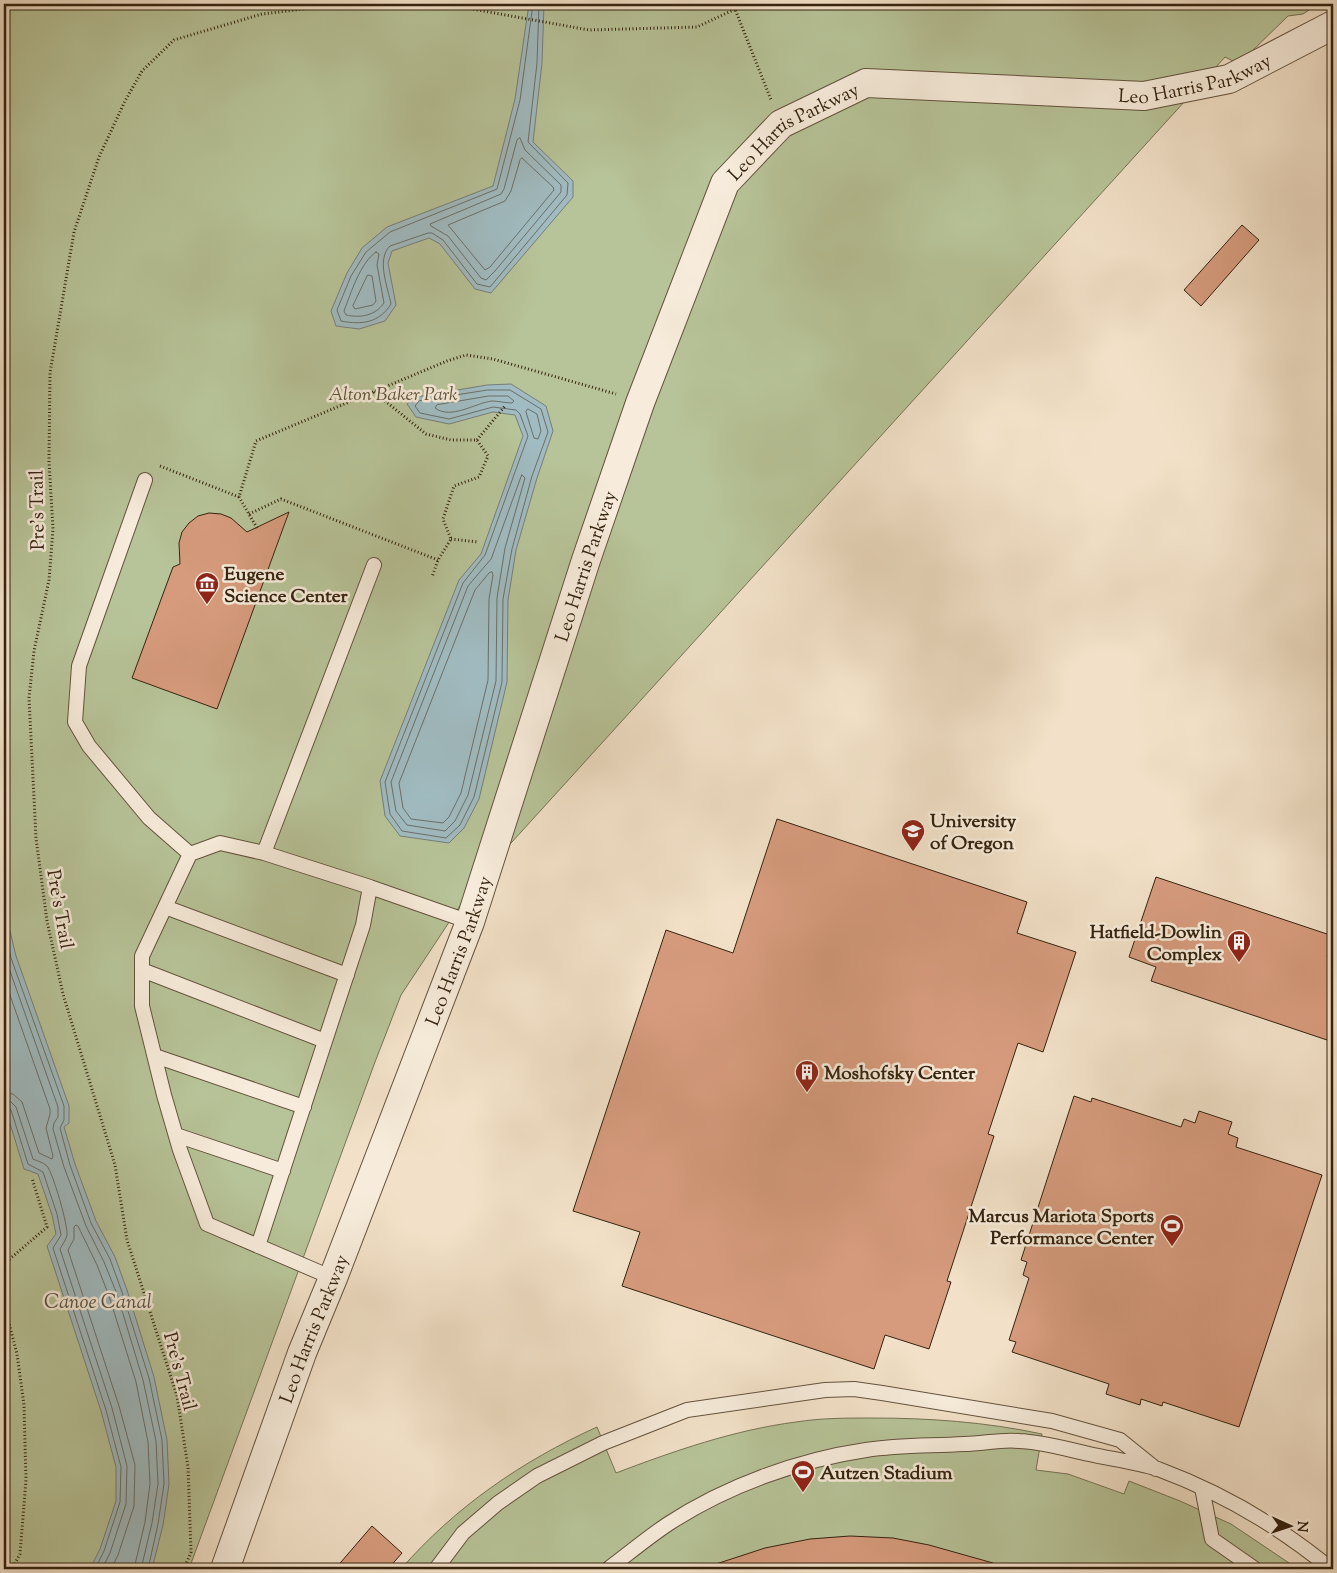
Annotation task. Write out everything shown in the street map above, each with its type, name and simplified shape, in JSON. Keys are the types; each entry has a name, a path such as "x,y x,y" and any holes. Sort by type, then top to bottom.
{"street":[{"name":"Leo Harris Parkway","path":"225,1569 302,1353 333,1278 470,922 583,569 640,403 725,183 780,124 866,83 1144,96 1229,79 1333,25"}],"lane":[{"path":"145,480 79,666 75,722 89,746 149,818 190,854"},
{"path":"264,853 374,565"},
{"path":"333,1278 207,1224 176,1134 154,1056 142,1006 142,956 190,854 220,843 264,853 470,922"},
{"path":"258,1246 364,925 370,887"},
{"path":"165,906 348,975"},
{"path":"142,970 325,1041"},
{"path":"154,1056 304,1107"},
{"path":"176,1134 283,1171"},
{"path":"436,1569 463,1533 498,1503 538,1476 603,1443 687,1410 825,1390 854,1389 1052,1421 1120,1440 1156,1468"},
{"path":"608,1569 669,1524 744,1484 783,1470 865,1450 908,1445 964,1444 998,1440 1019,1440 1156,1468 1202,1488 1260,1519 1307,1550 1331,1569"},
{"path":"1202,1488 1212,1539 1256,1569"}],"path":[{"name":"Pre's Trail","path":"184,1569 191,1552 188,1467 177,1396 127,1240 115,1165 63,994 47,921 36,838 29,698 34,651 49,580 53,529 50,461 50,373 74,232 99,157 142,71 174,40 262,14 345,4 450,5 590,30 696,27 746,4"},
{"path":"733,4 780,124"},
{"path":"239,497 256,441 447,361 466,355 493,359 619,395 640,403"},
{"path":"374,392 426,434 451,440 477,440"},
{"path":"477,440 505,406"},
{"path":"451,539 443,519 454,486 479,477 488,456 477,440"},
{"path":"145,480 153,463 239,497 257,528"},
{"path":"249,514 281,499 438,560"},
{"path":"451,539 478,542"},
{"path":"432,577 438,560 451,539"},
{"path":"4,1264 47,1227 32,1178"},
{"path":"4,1304 17,1354 24,1405 26,1480 20,1554 12,1569"}],"green space":[{"name":"Alton Baker Park","path":"4,4 1318,4 1303,14 1288,16 1247,56 1235,62 1225,57 502,853 469,892 401,995 189,1569 4,1569"},
{"name":"Autzen Stadium","path":"915,1419 1000,1426 1042,1434 1036,1470 1068,1474 1124,1494 1129,1481 1231,1524 1298,1569 401,1569 444,1525 491,1488 542,1455 597,1427 616,1473 682,1449 750,1430 815,1420"}],"water":[{"path":"529,4 544,4 542,63 533,142 573,181 573,197 491,293 475,289 440,244 429,238 392,251 388,263 396,305 385,321 359,329 336,326 331,311 347,273 362,248 387,227 493,186 515,99"},
{"path":"511,384 546,406 553,431 516,550 508,600 507,682 479,799 464,828 449,843 400,836 385,816 380,781 459,580 481,554 523,436 515,415 493,412 449,424 416,417 407,404 416,397 487,385"},
{"name":"Canoe Canal","path":"4,906 16,956 69,1106 69,1123 64,1127 75,1164 96,1221 115,1257 154,1377 167,1440 169,1484 163,1525 152,1569 90,1569 100,1549 116,1501 116,1467 101,1411 47,1246 56,1234 52,1215 38,1174 24,1169 4,1104"}],"building":[{"path":"1242,225 1259,240 1201,306 1184,290"},
{"path":"289,512 217,709 132,678 173,567 180,564 179,543 182,532 189,523 198,516 209,513 221,514 231,518 247,532"},
{"name":"Moshofsky Center","path":"777,819 1027,902 1017,933 1076,952 1043,1052 1018,1043 988,1134 994,1136 947,1281 951,1282 929,1349 885,1335 874,1369 622,1286 640,1232 573,1211 666,930 733,953"},
{"name":"Hatfield-Dowlin Complex","path":"1156,877 1333,936 1327,957 1333,959 1333,1042 1151,981 1156,967 1129,957"},
{"path":"1074,1096 1091,1102 1092,1098 1181,1127 1184,1119 1195,1123 1199,1111 1232,1122 1228,1134 1238,1138 1236,1147 1322,1175 1239,1427 1163,1402 1162,1406 1141,1399 1140,1405 1106,1394 1109,1384 1012,1352 1016,1342 1009,1340 1029,1278 1023,1275 1027,1262 1021,1260"},
{"path":"372,1526 402,1553 388,1569 335,1569"},
{"path":"850,1536 893,1538 929,1545 993,1563 992,1569 714,1569 713,1565 765,1548 810,1539"}],"place":[{"name":"Eugene Science Center","path":"207,605"},
{"name":"University of Oregon","path":"913,852"},
{"name":"Hatfield-Dowlin Complex","path":"1239,963"},
{"name":"Moshofsky Center","path":"807,1093"},
{"name":"Marcus Mariota Sports Performance Center","path":"1172,1247"},
{"name":"Autzen Stadium","path":"803,1493"}]}
